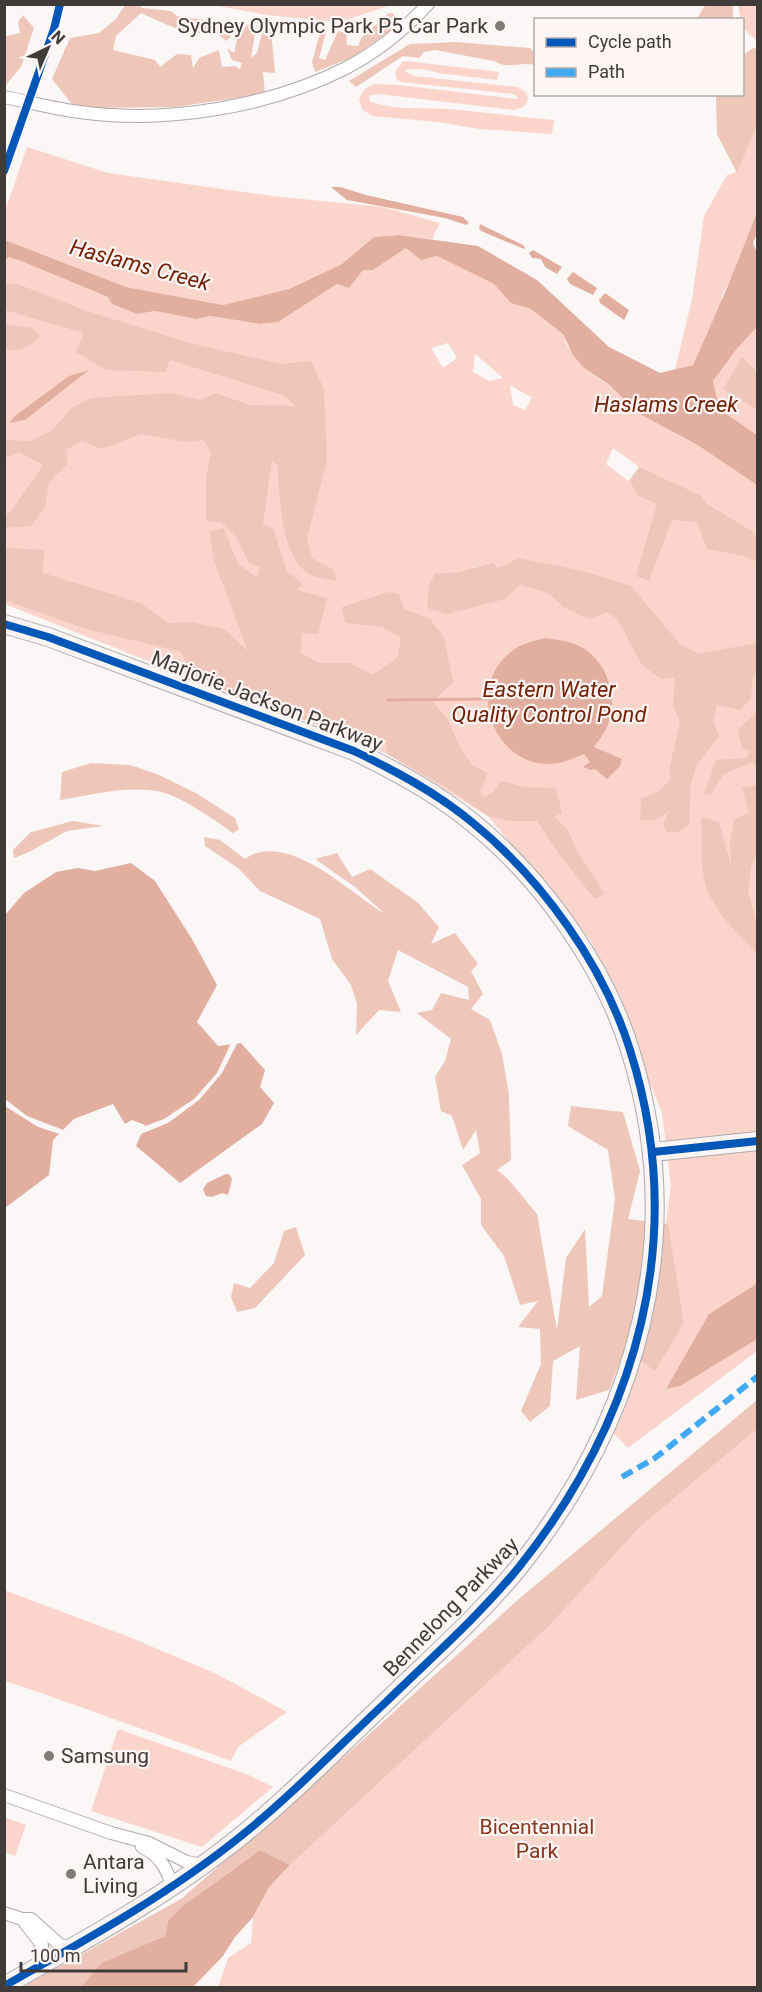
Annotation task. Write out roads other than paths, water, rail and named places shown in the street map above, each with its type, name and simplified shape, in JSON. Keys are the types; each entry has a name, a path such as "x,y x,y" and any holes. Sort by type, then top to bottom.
{"street":[{"path":"4,97 101,114 168,114 217,109 297,89 346,68 398,34 428,4"},
{"name":"Marjorie Jackson Parkway","path":"4,619 354,751 429,790 474,823 517,864 545,896 578,941 601,983 624,1029 631,1051 643,1094 653,1152"},
{"name":"Marjorie Jackson Parkway","path":"4,624 48,637"},
{"path":"653,1152 758,1141"},
{"name":"Bennelong Parkway","path":"4,1986 133,1913 243,1835 296,1789 459,1631 519,1566 571,1493 612,1412 639,1336 654,1254 653,1152"},
{"path":"4,1795 131,1839 149,1843 187,1862 202,1865"},
{"path":"131,1839 135,1844 158,1857 165,1866 172,1886"},
{"path":"4,1913 22,1919 31,1919 60,1945 70,1949"},
{"path":"22,1919 42,1945 42,1956 45,1963"}],"water":[{"path":"331,187 340,187 463,217 469,223 466,225 445,218 347,200"},
{"name":"Haslams Creek","path":"757,211 757,233 753,243 758,256 757,330 755,329 736,350 713,381 719,409 757,435 757,485 699,446 640,414 608,384 584,368 573,355 563,334 531,309 511,303 494,284 437,256 421,260 406,248 373,270 363,270 349,288 337,284 278,322 260,324 210,316 197,319 155,311 137,314 112,304 108,297 21,261 9,257 5,261 5,240 126,287 223,305 289,289 342,264 374,237 399,235 478,246 537,280 609,347 660,373 693,365"},
{"path":"480,224 521,244 525,247 524,249 481,231"},
{"path":"533,250 562,267 557,274 545,267 541,259 532,258 529,253"},
{"path":"573,272 597,288 593,295 570,284 567,279"},
{"path":"605,293 629,310 624,320 600,303 599,300"},
{"path":"89,370 25,420 9,423 15,416 69,376"},
{"name":"Eastern Water Quality Control Pond","path":"546,638 569,642 583,648 600,664 606,674 610,685 612,709 605,731 594,747 622,759 620,766 607,779 595,769 583,767 590,762 584,754 553,764 528,760 512,751 499,737 491,720 488,701 490,683 498,666 516,648"},
{"path":"131,863 155,881 192,939 217,985 197,1022 218,1046 241,1043 265,1070 260,1087 274,1103 262,1124 180,1183 136,1146 145,1125 132,1120 125,1124 113,1104 74,1119 53,1140 49,1175 5,1208 5,915 24,893 56,872 78,868 95,871"},
{"path":"229,1174 232,1179 228,1195 222,1193 212,1197 206,1196 203,1189 207,1183"},
{"path":"757,1281 757,1339 680,1386 666,1389 709,1314 755,1285"},
{"path":"260,1850 290,1865 269,1887 253,1917 235,1937 223,1956 194,1986 81,1987 101,1963 165,1936 168,1921 181,1907"}],"waterway":[{"path":"388,700 487,699"}],"place":[{"name":"Sydney Olympic Park P5 Car Park","path":"500,26"},
{"name":"Samsung","path":"49,1756"},
{"name":"Antara Living","path":"71,1874"}],"park label":[{"name":"Bicentennial Park","path":"537,1839"}]}
